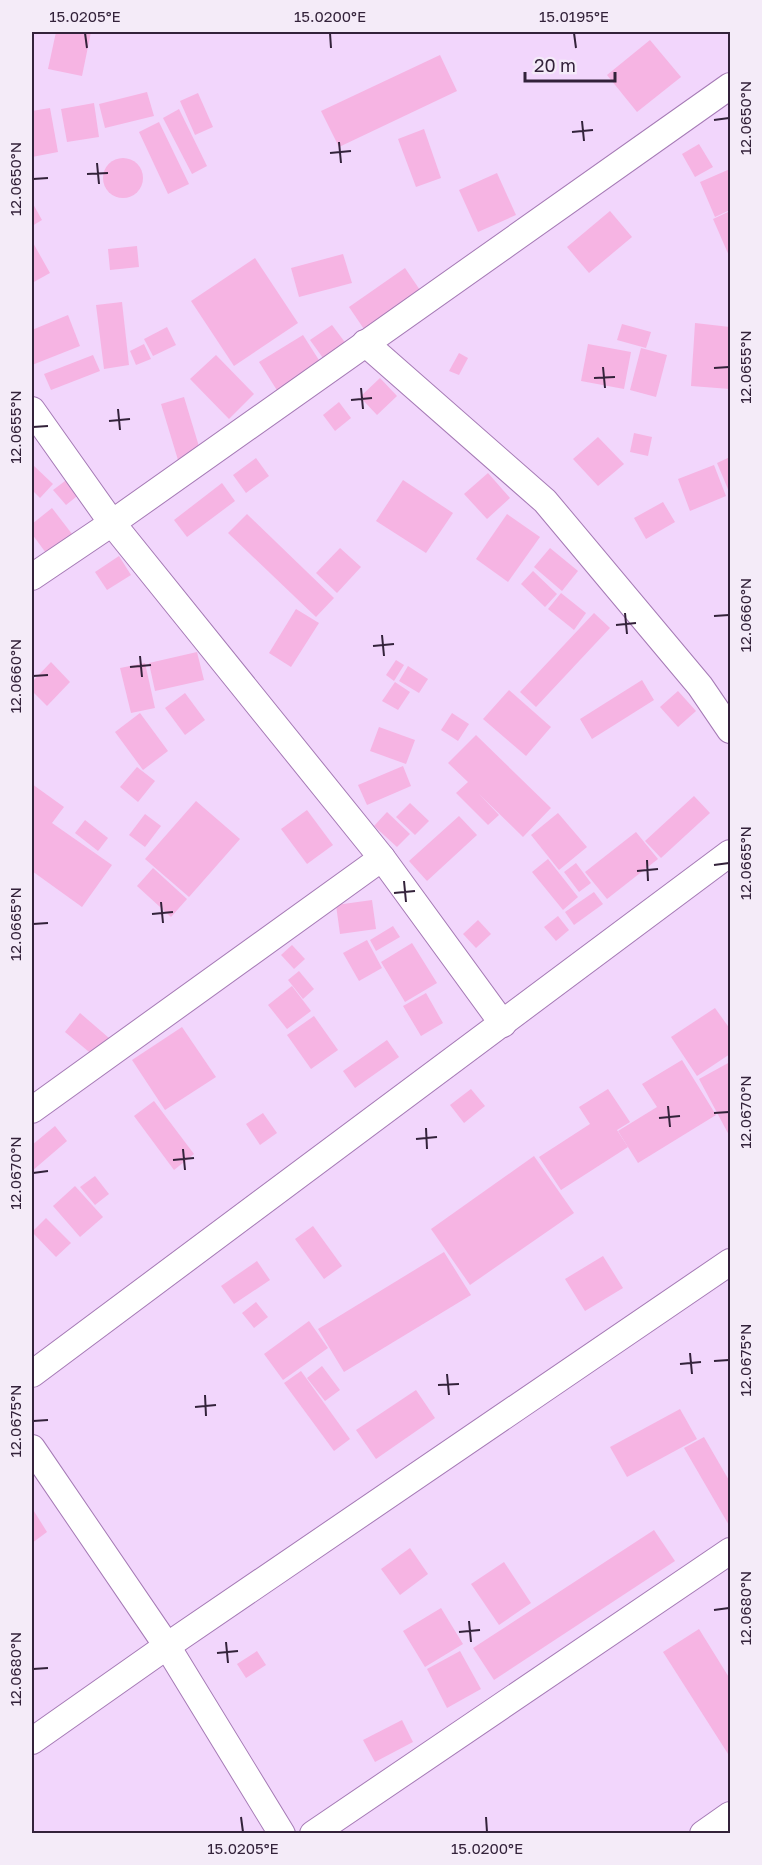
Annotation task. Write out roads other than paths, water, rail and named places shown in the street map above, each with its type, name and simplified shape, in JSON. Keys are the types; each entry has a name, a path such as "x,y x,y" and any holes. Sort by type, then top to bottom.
{"street":[{"path":"32,577 112,523 730,86"},
{"path":"365,343 545,501 700,686 730,730"},
{"path":"32,410 112,523 381,858 503,1024"},
{"path":"32,1374 730,853"},
{"path":"32,1110 381,858"},
{"path":"32,1741 167,1646 730,1262"},
{"path":"32,1448 167,1646 282,1833"},
{"path":"313,1833 730,1551"},
{"path":"702,1833 730,1815"}]}
